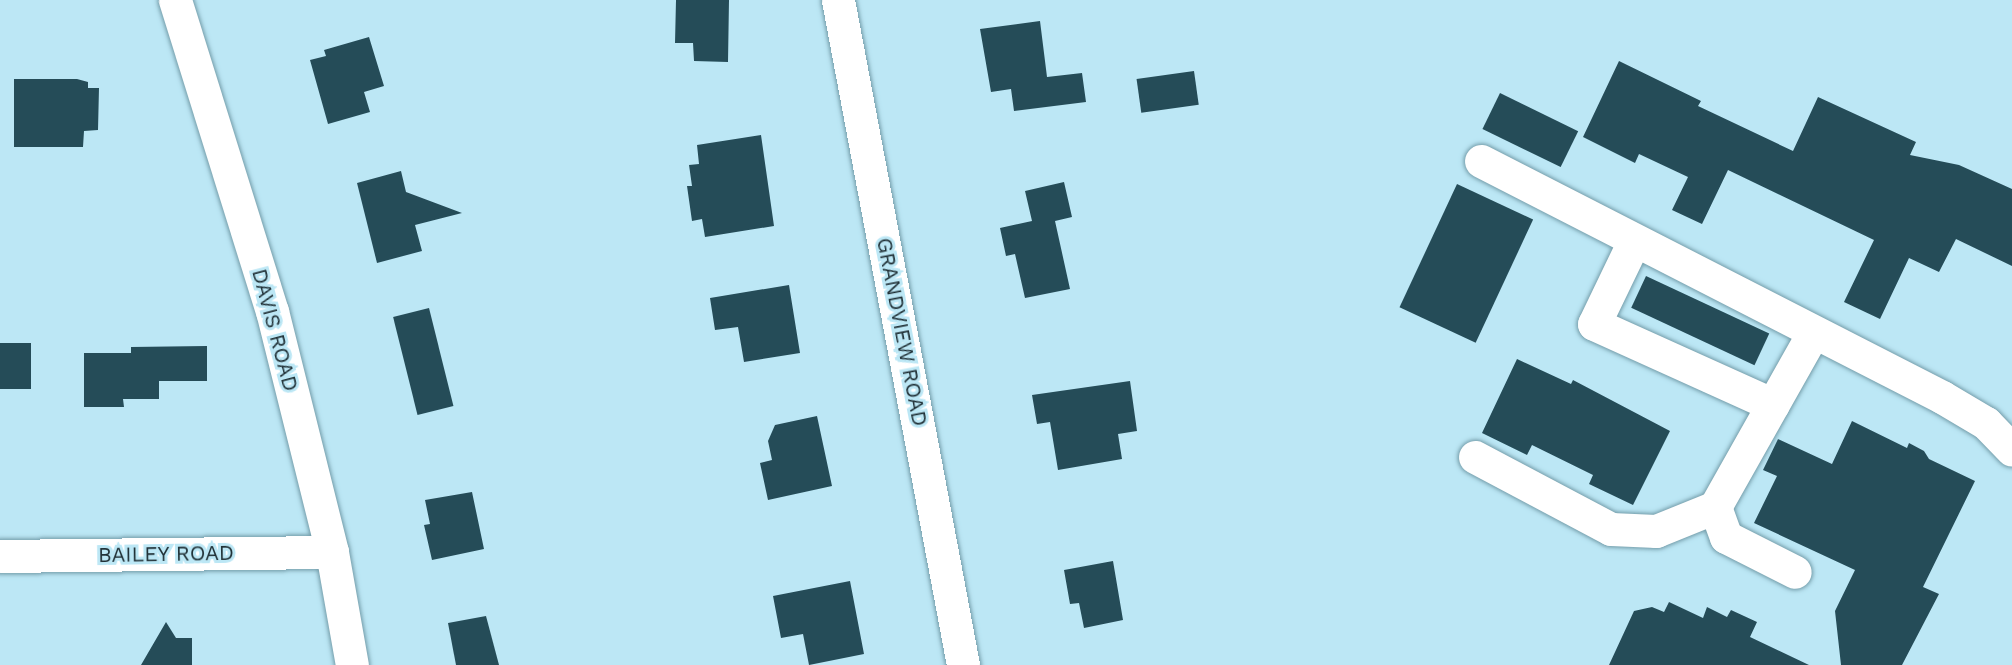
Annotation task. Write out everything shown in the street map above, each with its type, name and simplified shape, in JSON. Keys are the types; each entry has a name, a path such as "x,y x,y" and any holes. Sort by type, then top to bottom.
{"street":[{"name":"DAVIS ROAD","path":"175,0 272,311 332,552 352,665"},
{"name":"GRANDVIEW ROAD","path":"838,0 963,665"},
{"path":"1481,161 1813,333 1942,397 1986,423 2012,450"},
{"path":"1634,241 1594,324 1773,405"},
{"path":"1475,457 1611,529 1656,531 1715,507 1813,333"},
{"path":"1715,507 1726,537 1795,572"},
{"name":"BAILEY ROAD","path":"0,556 332,552"}],"building":[{"path":"676,0 729,0 728,62 694,61 693,43 675,43"},
{"path":"1040,21 1047,77 1082,73 1086,102 1014,111 1011,89 991,92 980,29"},
{"path":"369,37 384,86 364,92 370,112 328,124 310,60 326,56 324,50"},
{"path":"1619,61 1701,101 1698,106 1793,151 1818,97 1916,142 1910,155 1959,165 2012,189 2012,266 1956,239 1939,272 1909,258 1880,319 1844,302 1874,240 1728,170 1702,224 1672,210 1688,177 1639,154 1635,163 1583,137"},
{"path":"1194,71 1199,105 1141,113 1137,79"},
{"path":"14,79 77,79 88,82 88,88 99,88 98,130 84,131 83,147 14,147"},
{"path":"1500,93 1578,131 1561,167 1482,129"},
{"path":"761,135 774,226 705,237 702,219 692,221 687,186 692,186 689,165 699,164 697,145"},
{"path":"401,171 406,192 462,213 415,225 422,251 377,263 357,183"},
{"path":"1064,182 1072,217 1055,221 1070,289 1025,298 1015,254 1006,256 1000,228 1032,221 1025,191"},
{"path":"1457,184 1533,219 1476,343 1400,307"},
{"path":"1646,276 1769,333 1754,365 1631,308"},
{"path":"789,285 800,353 744,362 738,327 715,330 710,298"},
{"path":"429,308 453,406 418,415 393,317"},
{"path":"0,343 31,343 31,389 0,389"},
{"path":"207,346 207,381 159,381 159,399 123,399 124,407 84,407 84,353 131,353 131,347"},
{"path":"1517,359 1571,384 1573,380 1670,431 1633,505 1589,484 1593,475 1532,445 1527,455 1482,433"},
{"path":"1130,381 1137,431 1118,434 1122,459 1058,470 1050,422 1037,424 1032,395"},
{"path":"817,416 832,486 768,500 760,463 772,460 768,441 775,425"},
{"path":"1852,421 1907,448 1909,443 1924,451 1929,459 1975,481 1923,587 1939,594 1902,665 1841,665 1835,611 1855,570 1754,523 1777,476 1763,470 1778,439 1832,464"},
{"path":"472,492 484,549 432,560 424,525 430,524 425,500"},
{"path":"1113,561 1123,620 1084,628 1079,603 1070,604 1064,570"},
{"path":"850,581 864,654 809,665 803,634 781,638 773,596"},
{"path":"1669,602 1703,618 1707,607 1727,617 1731,610 1757,622 1750,637 1809,665 1609,665 1634,611 1652,607 1664,612"},
{"path":"486,616 499,665 456,665 448,623"},
{"path":"166,622 176,638 192,638 192,665 141,665"}]}
